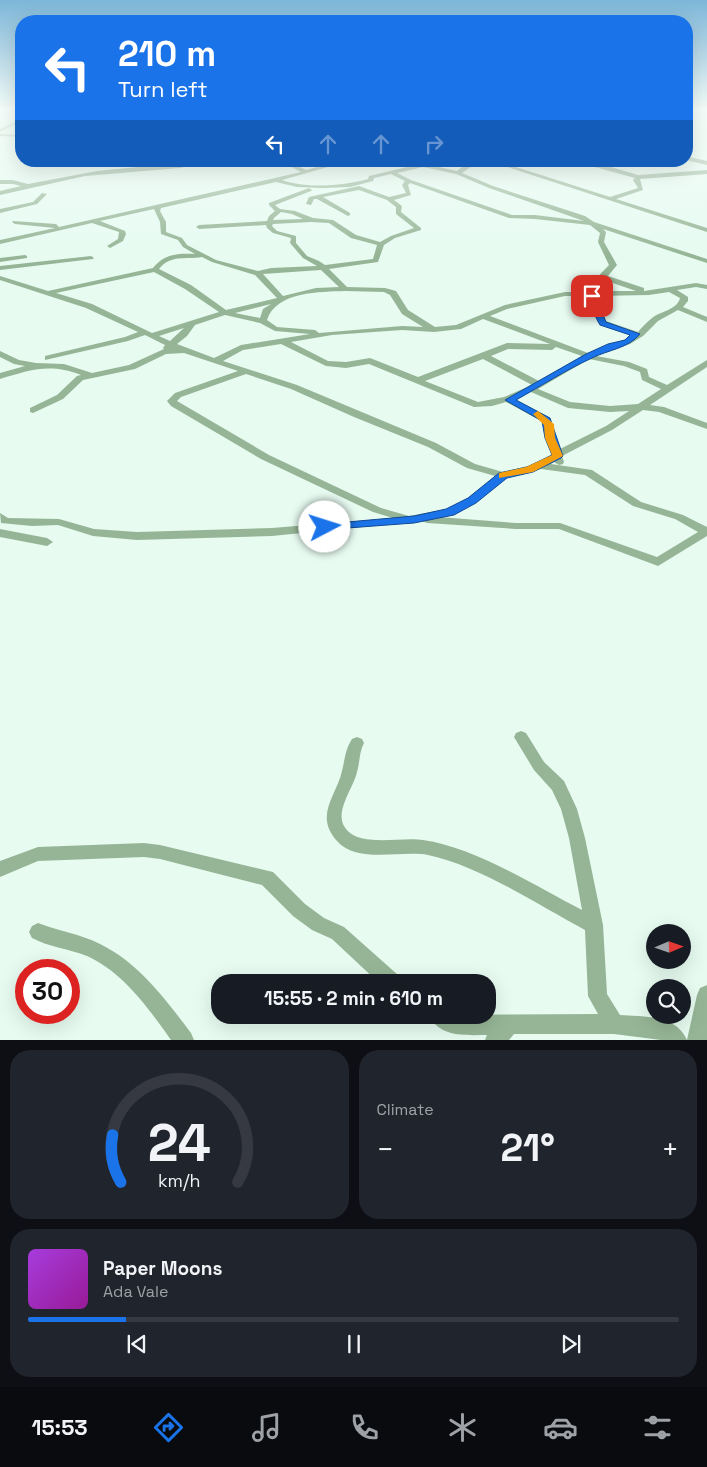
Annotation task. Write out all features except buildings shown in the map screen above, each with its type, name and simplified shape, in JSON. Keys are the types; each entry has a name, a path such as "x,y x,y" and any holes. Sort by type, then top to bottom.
{"street":[{"path":"693,160 707,163"},
{"path":"94,167 96,171 100,172"},
{"path":"0,193 62,178 100,172 157,170 174,167"},
{"path":"296,167 306,172"},
{"path":"0,242 90,220 276,180 324,167"},
{"path":"309,204 311,198 357,186 371,180 371,177 413,167"},
{"path":"431,167 458,173 491,187 583,217 594,224 603,232 601,242 613,264 586,293"},
{"path":"458,173 467,167"},
{"path":"511,167 707,230"},
{"path":"604,167 638,177 707,172"},
{"path":"391,172 409,181 511,217 535,217 594,224 707,261"},
{"path":"691,173 707,180"},
{"path":"609,199 641,189 636,180 638,177"},
{"path":"200,227 312,220 330,221 336,228 358,240 381,244 393,237 419,228 400,216 398,213 399,206 389,199 357,186 311,189 276,180"},
{"path":"0,182 10,181 29,186"},
{"path":"389,199 409,194 405,185 409,181"},
{"path":"242,187 293,185"},
{"path":"311,189 317,196 348,214"},
{"path":"311,189 271,204 278,210 293,212 312,220"},
{"path":"0,212 35,204 44,194"},
{"path":"158,205 157,211 163,222 163,233 180,239 184,246 203,256 238,269 258,273 282,269 321,268 376,261 381,244"},
{"path":"268,223 278,210"},
{"path":"0,212 15,222 26,226 71,225"},
{"path":"90,220 122,231 124,234 121,240 110,246"},
{"path":"268,223 272,231 294,237 293,243 299,247 304,255 317,262 321,268 345,289"},
{"path":"26,226 35,234"},
{"path":"0,260 31,256"},
{"path":"155,270 159,263 171,256 203,256"},
{"path":"0,268 91,258"},
{"path":"50,292 155,270 188,287 225,313 263,321 278,336 326,363 346,365 370,361 477,405 509,400 589,356 611,346 628,342 660,316 679,307 684,301 684,297 669,289"},
{"path":"258,273 282,299"},
{"path":"602,277 650,293"},
{"path":"0,278 50,292 89,306 149,333 167,348 216,361 294,386 357,415 432,445 471,466 503,475"},
{"path":"216,361 241,348 266,344 278,336 402,328 434,330 458,328 505,307 565,294 650,293 696,285 707,287"},
{"path":"48,358 316,290 384,290 392,293 405,312 434,330"},
{"path":"586,293 596,299 595,305 602,323 636,334"},
{"path":"263,321 266,311 282,299"},
{"path":"679,307 683,311 707,320"},
{"path":"484,317 589,356 644,371 645,378 667,389"},
{"path":"33,410 60,397 71,385 89,375 132,367 167,348 184,334 192,323"},
{"path":"278,336 332,333"},
{"path":"416,381 507,346 560,346"},
{"path":"0,354 17,362 36,365 57,365 89,375"},
{"path":"484,356 568,405 610,410 642,407 661,409 707,426"},
{"path":"0,516 5,521 59,522 93,532 138,536 272,532 414,519 450,512 472,500 503,475 541,466 609,428 707,363"},
{"path":"0,376 36,365"},
{"path":"247,371 178,395 172,401 174,404 274,461 377,510 414,519 516,526 560,526 658,562 707,531"},
{"path":"509,400 547,420 550,438 560,469"},
{"path":"541,466 588,472 637,504 679,517 707,531"},
{"path":"0,533 47,542"},
{"path":"521,738 539,766 558,786 569,809 577,838 594,925 598,996 614,1024"},
{"path":"357,743 351,751 350,771 345,786 336,800 335,819 337,830 344,839 361,846 404,845 427,848 471,862 594,925"},
{"path":"0,869 38,854 144,850 160,852 266,878 299,910 318,924 338,933 382,974"},
{"path":"38,932 93,950 115,966 146,991 184,1040"},
{"path":"697,1040 707,995"},
{"path":"453,1024 614,1024 664,1028 677,1040"},
{"path":"495,1040 510,1025"}],"slow traffic":[{"path":"503,476 541,466 557,456 558,452 550,438 549,424 547,420 538,414"}],"route":[{"path":"325,527 414,519 450,512 483,493 503,475 530,470 541,466 557,456 558,452 550,438 547,420 509,400 589,356 611,346 628,342 636,334 602,323 601,315 595,305 596,299 592,296"}]}
